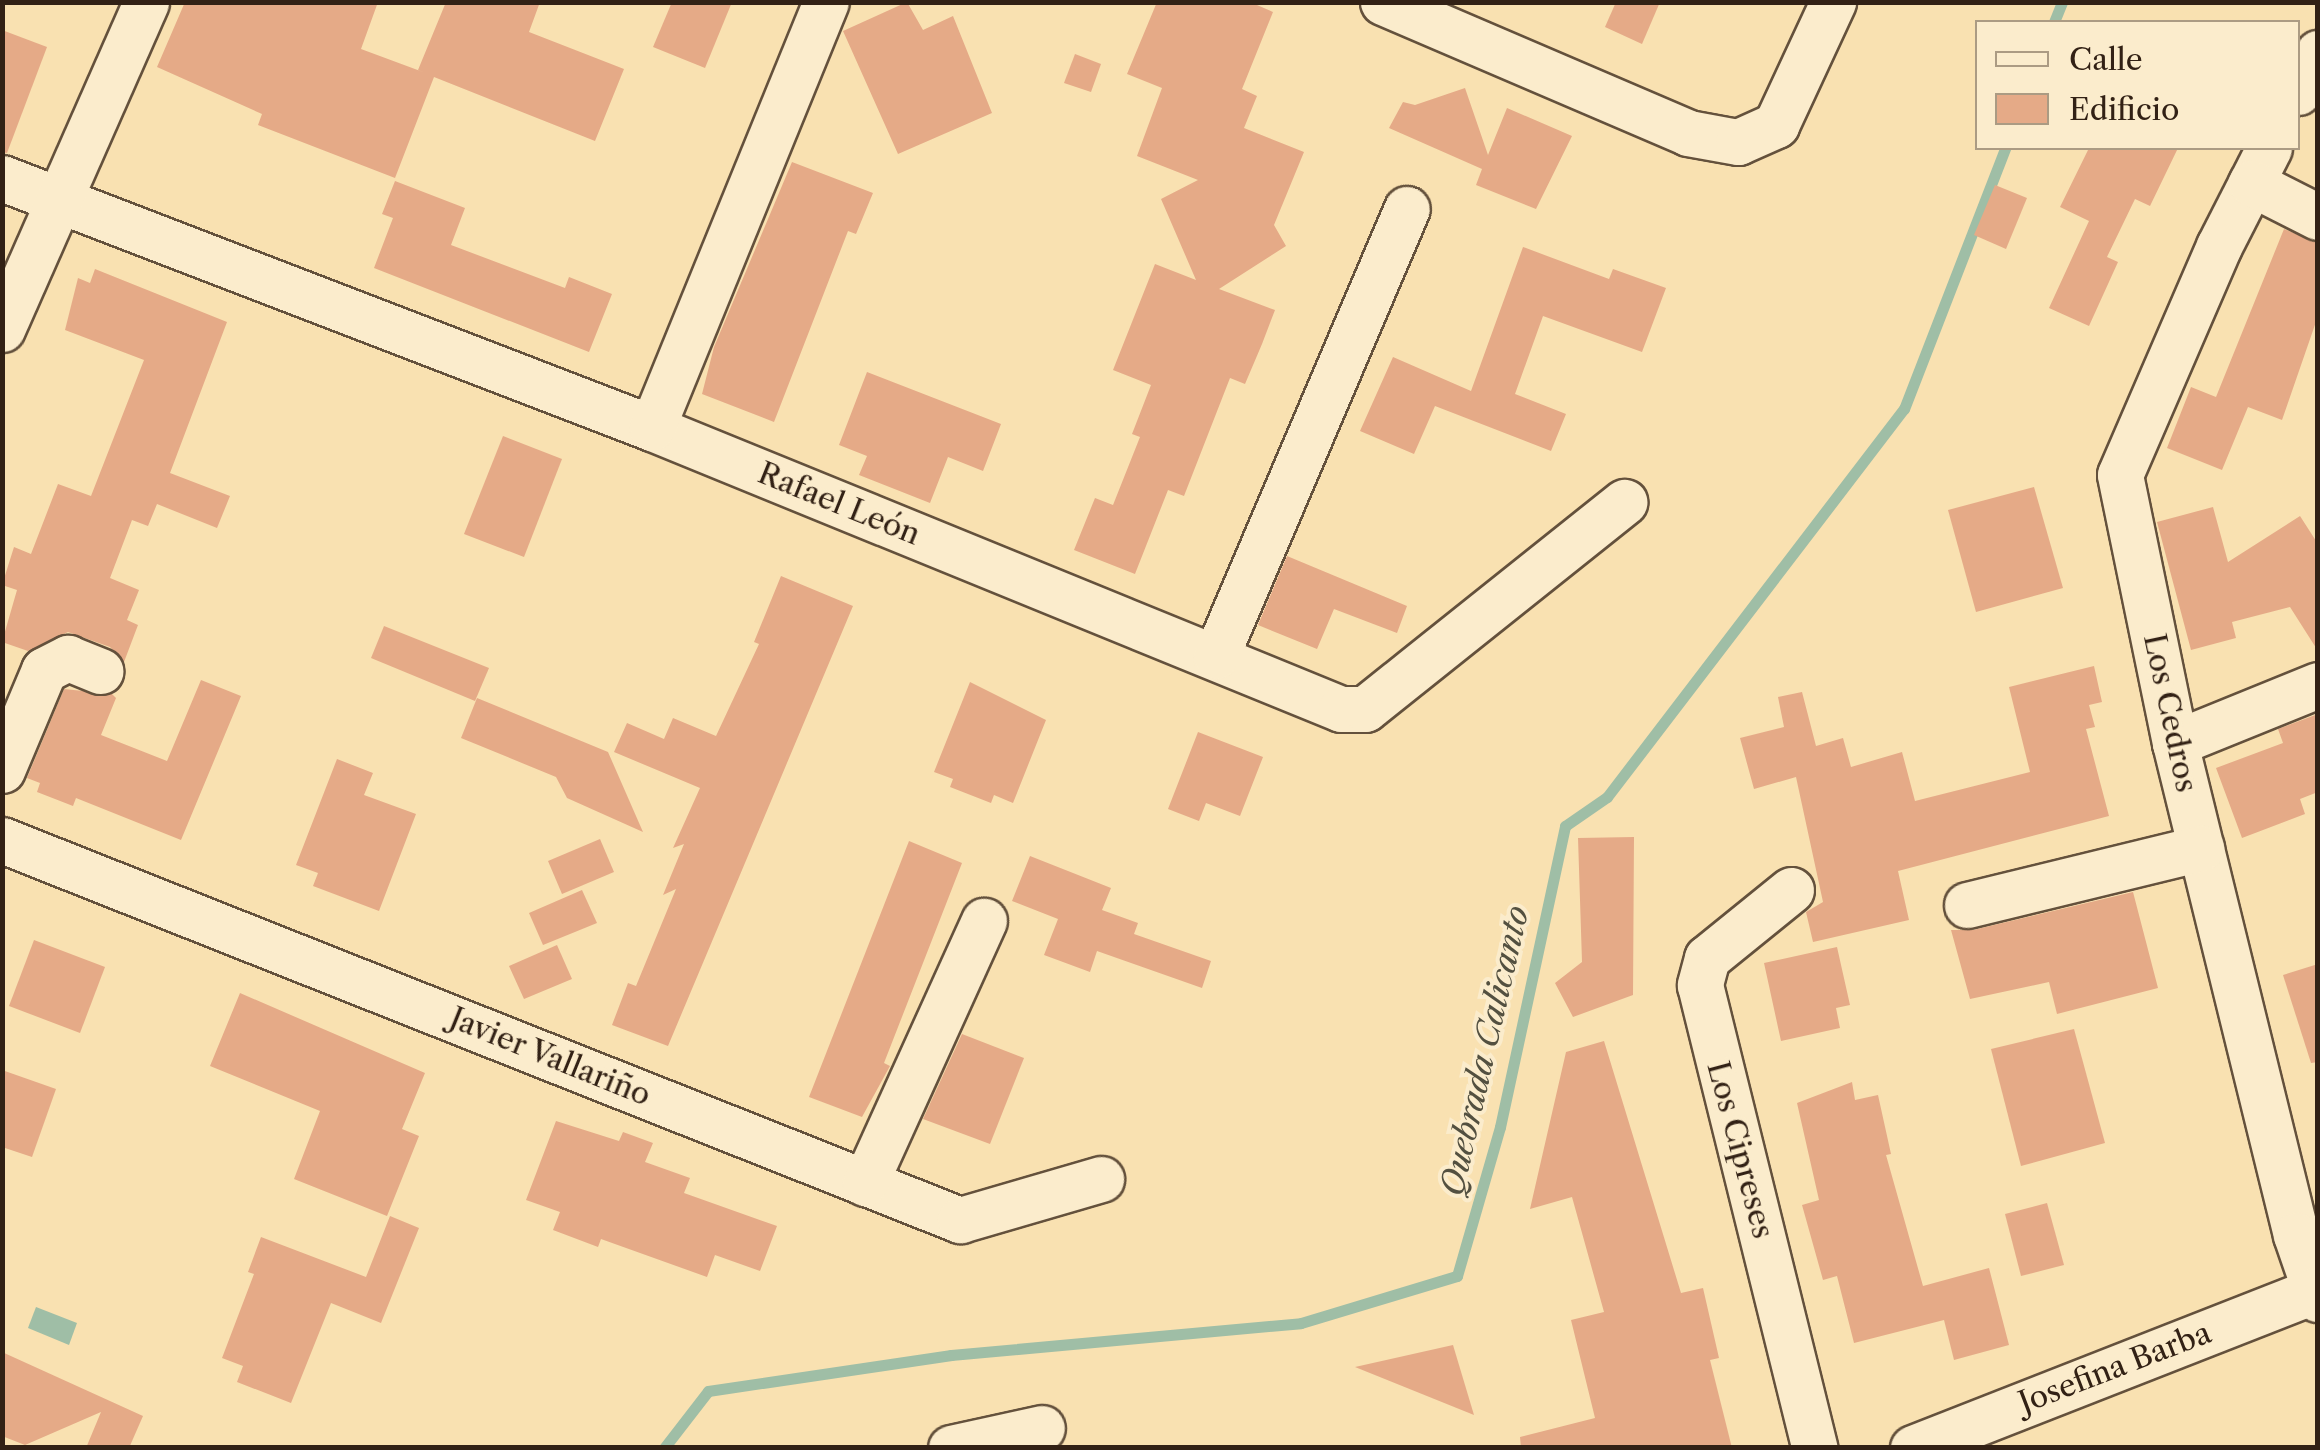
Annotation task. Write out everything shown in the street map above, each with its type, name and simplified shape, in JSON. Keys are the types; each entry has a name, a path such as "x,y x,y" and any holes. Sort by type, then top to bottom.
{"street":[{"path":"2,330 55,199 146,2"},
{"path":"652,428 826,2"},
{"path":"1383,2 1432,12 1688,133 1738,142 1776,125 1832,2"},
{"path":"2300,88 2318,53"},
{"path":"2260,165 2318,217"},
{"name":"Los Cedros","path":"2260,165 2121,470 2175,743 2317,1292"},
{"name":"Rafael León","path":"2,178 652,428 1341,710 1365,710 1624,502"},
{"path":"1216,656 1407,209"},
{"path":"2,770 44,670 68,658 100,671"},
{"path":"2175,743 2318,685"},
{"name":"Javier Vallariño","path":"2,840 968,1221 1101,1179"},
{"path":"1968,906 2201,848"},
{"name":"Los Cipreses","path":"1791,890 1707,958 1700,985 1815,1448"},
{"path":"865,1182 984,921"},
{"name":"Josefina Barba","path":"1912,1448 2317,1292"},
{"path":"951,1448 1042,1428"}],"shaded area":[{"path":"36,1307 77,1323 69,1345 28,1328"}],"building":[{"path":"185,2 378,2 361,49 423,72 418,70 446,2 540,2 529,32 624,69 595,141 434,77 395,178 258,125 262,114 157,67"},
{"path":"672,2 732,2 705,68 653,47"},
{"path":"907,2 923,30 953,16 992,113 898,154 843,31"},
{"path":"1157,2 1250,2 1273,12 1242,89 1257,96 1244,128 1304,152 1274,225 1286,246 1219,289 1275,310 1262,344 1245,384 1230,378 1184,496 1168,490 1135,574 1074,550 1095,498 1113,505 1140,437 1132,434 1151,385 1113,370 1155,264 1196,280 1161,199 1198,180 1137,156 1162,88 1127,74"},
{"path":"1616,2 1660,2 1642,44 1605,27"},
{"path":"2,30 47,47 7,153 2,152"},
{"path":"1075,54 1101,64 1091,92 1064,83"},
{"path":"1465,88 1488,155 1507,108 1572,136 1536,209 1476,185 1482,169 1389,128 1403,102 1415,105"},
{"path":"2088,150 2177,150 2150,206 2135,199 2107,257 2118,262 2089,326 2049,308 2089,221 2060,207"},
{"path":"792,162 873,193 856,234 848,231 774,422 702,394 714,347"},
{"path":"395,181 465,208 451,245 565,288 569,277 612,294 589,352 374,268 393,218 382,214"},
{"path":"1995,185 2027,198 2006,249 1974,235"},
{"path":"2284,229 2318,243 2318,316 2282,420 2248,407 2222,470 2167,448 2191,387 2216,397"},
{"path":"1523,247 1609,279 1613,269 1666,288 1642,352 1543,316 1515,394 1566,414 1551,451 1435,406 1414,454 1360,431 1393,357 1471,391"},
{"path":"95,269 227,322 170,473 230,496 217,528 157,504 148,526 132,520 110,578 139,590 127,620 138,625 124,662 110,647 68,632 28,651 2,642 17,590 2,585 14,547 31,554 58,484 91,496 144,360 65,330 78,278 90,283"},
{"path":"867,372 1001,424 983,471 948,457 930,503 859,475 867,456 839,445"},
{"path":"503,436 562,459 524,557 464,534"},
{"path":"2034,487 2063,588 1976,612 1948,510"},
{"path":"2213,507 2228,562 2300,516 2318,544 2318,651 2290,607 2232,622 2236,638 2191,650 2157,522"},
{"path":"1287,556 1407,606 1397,633 1334,609 1317,649 1258,625"},
{"path":"781,576 853,606 668,1046 612,1025 628,983 636,986 676,889 663,895 684,844 673,848 700,788 614,752 627,723 664,739 673,718 716,736 759,644 754,642"},
{"path":"384,626 489,668 475,701 371,658"},
{"path":"2094,666 2102,702 2089,705 2095,727 2086,729 2109,816 1898,871 1909,920 1813,942 1806,912 1823,902 1796,777 1754,789 1740,738 1784,727 1778,697 1802,692 1816,746 1843,738 1851,767 1902,752 1915,801 2030,772 2009,687"},
{"path":"201,680 241,696 181,840 76,798 73,806 37,792 40,783 27,778 64,689 112,694 116,698 101,735 167,761"},
{"path":"970,682 1046,720 1013,803 994,795 991,803 950,787 953,779 934,772"},
{"path":"477,698 608,752 643,832 567,798 556,777 461,738"},
{"path":"2318,714 2318,792 2300,799 2305,814 2242,838 2216,768 2283,743 2278,729"},
{"path":"1198,732 1263,757 1240,816 1206,803 1199,821 1168,809"},
{"path":"337,759 373,773 364,795 416,814 379,911 313,886 318,873 296,865"},
{"path":"1634,837 1633,995 1573,1017 1555,983 1582,962 1578,838"},
{"path":"600,839 614,872 562,894 548,861"},
{"path":"909,841 962,863 884,1063 890,1066 862,1117 809,1097"},
{"path":"1030,856 1111,888 1102,910 1138,923 1134,934 1211,961 1202,988 1097,951 1090,972 1044,955 1058,919 1012,901"},
{"path":"582,890 597,923 543,945 529,913"},
{"path":"2133,892 2158,988 2057,1014 2049,982 1970,999 1951,930 1973,930"},
{"path":"34,940 105,967 80,1033 9,1006"},
{"path":"557,945 572,979 524,999 509,966"},
{"path":"1837,947 1850,1005 1836,1008 1840,1028 1781,1041 1764,963"},
{"path":"2318,964 2318,1062 2311,1063 2283,975"},
{"path":"240,993 425,1073 402,1129 419,1136 387,1216 294,1179 320,1111 210,1066"},
{"path":"2074,1029 2105,1143 2021,1166 1991,1049"},
{"path":"962,1034 1024,1058 990,1144 923,1119"},
{"path":"1604,1041 1681,1293 1703,1288 1719,1358 1710,1360 1732,1448 1521,1448 1520,1437 1595,1418 1571,1320 1604,1312 1572,1197 1530,1209 1566,1052"},
{"path":"2,1070 56,1089 32,1157 2,1147"},
{"path":"1852,1082 1855,1100 1878,1095 1891,1154 1886,1155 1923,1286 1989,1268 2009,1345 1954,1360 1944,1320 1854,1343 1837,1276 1823,1280 1802,1205 1819,1200 1797,1103"},
{"path":"556,1121 619,1141 623,1132 653,1143 645,1162 690,1178 684,1193 777,1226 760,1271 715,1255 707,1277 601,1239 598,1247 553,1230 560,1212 526,1200"},
{"path":"2047,1203 2064,1265 2021,1276 2005,1214"},
{"path":"390,1216 419,1228 381,1323 331,1303 291,1403 237,1382 243,1366 222,1358 254,1274 248,1272 261,1237 366,1277"},
{"path":"1453,1345 1474,1415 1355,1367"},
{"path":"2,1352 143,1416 129,1448 86,1448 101,1412 25,1445 2,1436"}],"waterway":[{"name":"Quebrada Calicanto","path":"2055,20 2062,2"},
{"name":"Quebrada Calicanto","path":"664,1448 708,1391 951,1355 1301,1323 1457,1276 1500,1127 1565,826 1607,797 1904,409 2004,150"}]}
